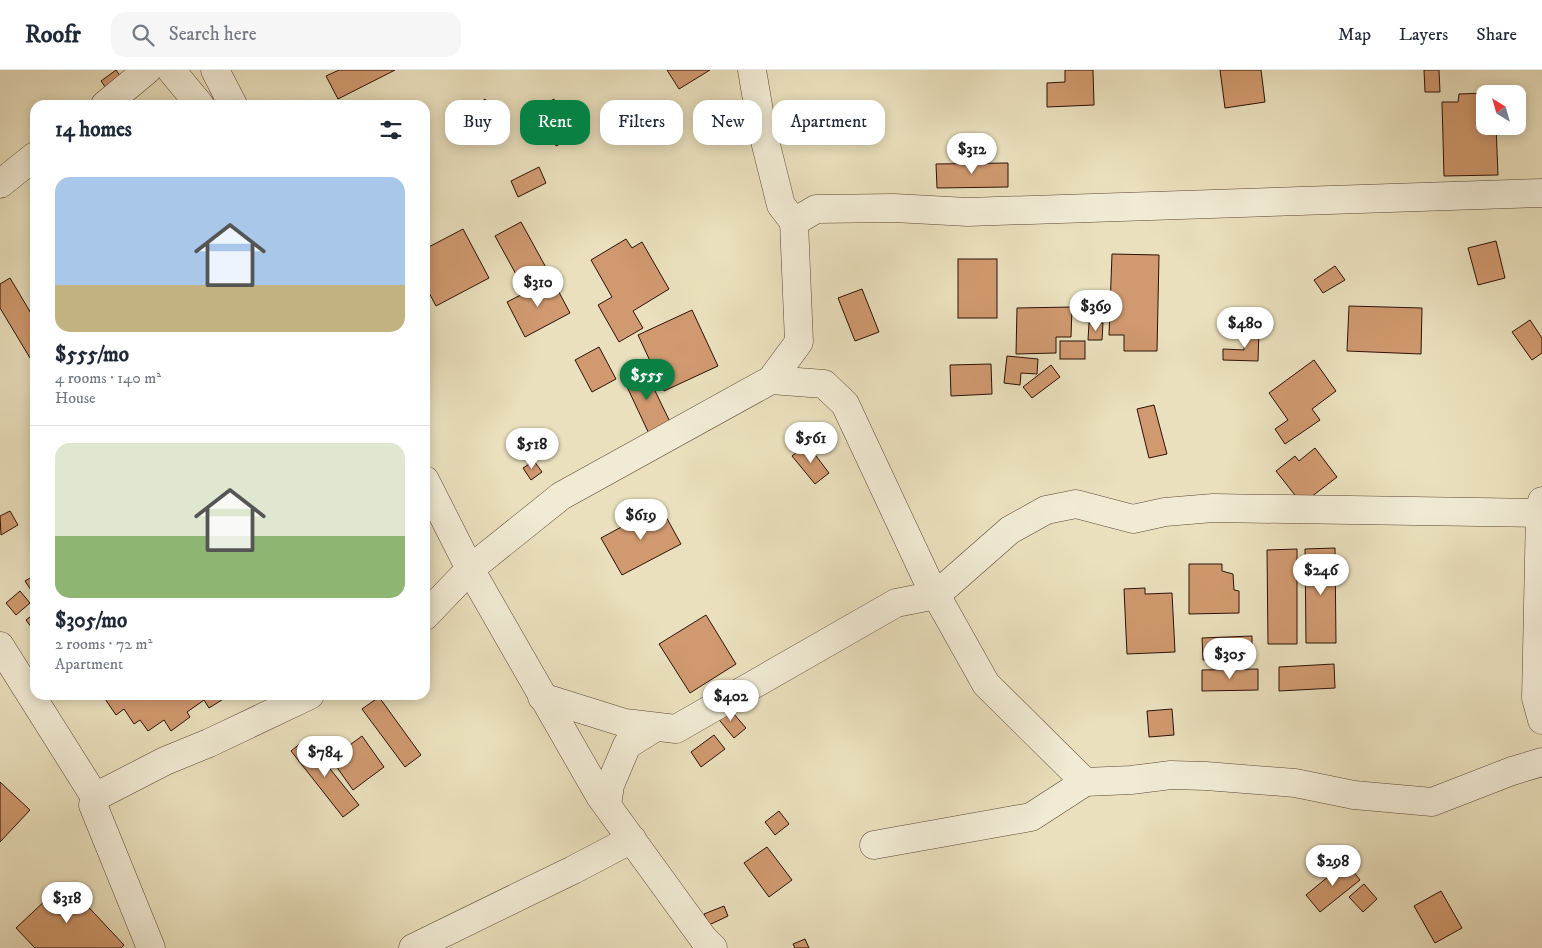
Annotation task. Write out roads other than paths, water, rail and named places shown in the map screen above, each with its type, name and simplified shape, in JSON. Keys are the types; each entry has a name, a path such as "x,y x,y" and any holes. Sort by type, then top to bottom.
{"street":[{"path":"111,100 147,70"},
{"path":"172,70 196,100"},
{"path":"215,70 230,100"},
{"path":"430,611 470,569 561,496 771,380 799,342 794,222 781,205 762,129 752,70"},
{"path":"0,184 30,160"},
{"path":"794,222 816,210 894,208 968,212 1542,193"},
{"path":"771,380 824,384 845,404 926,577 986,684 1085,782"},
{"path":"430,490 470,569 542,697 607,805 703,938 713,948"},
{"path":"542,697 625,723 676,729 896,603 936,595 1010,530 1046,510 1076,504 1133,519 1165,512 1214,508 1541,507 1536,698 1542,720"},
{"path":"0,646 30,694"},
{"path":"34,700 95,797"},
{"path":"148,946 93,804 95,797 164,761 209,743 299,700"},
{"path":"607,805 610,785 627,745 656,726"},
{"path":"874,845 1031,817 1085,782 1131,780 1171,775 1206,776 1295,783 1354,795 1432,802 1512,771 1542,762"},
{"path":"414,948 632,839"}]}
